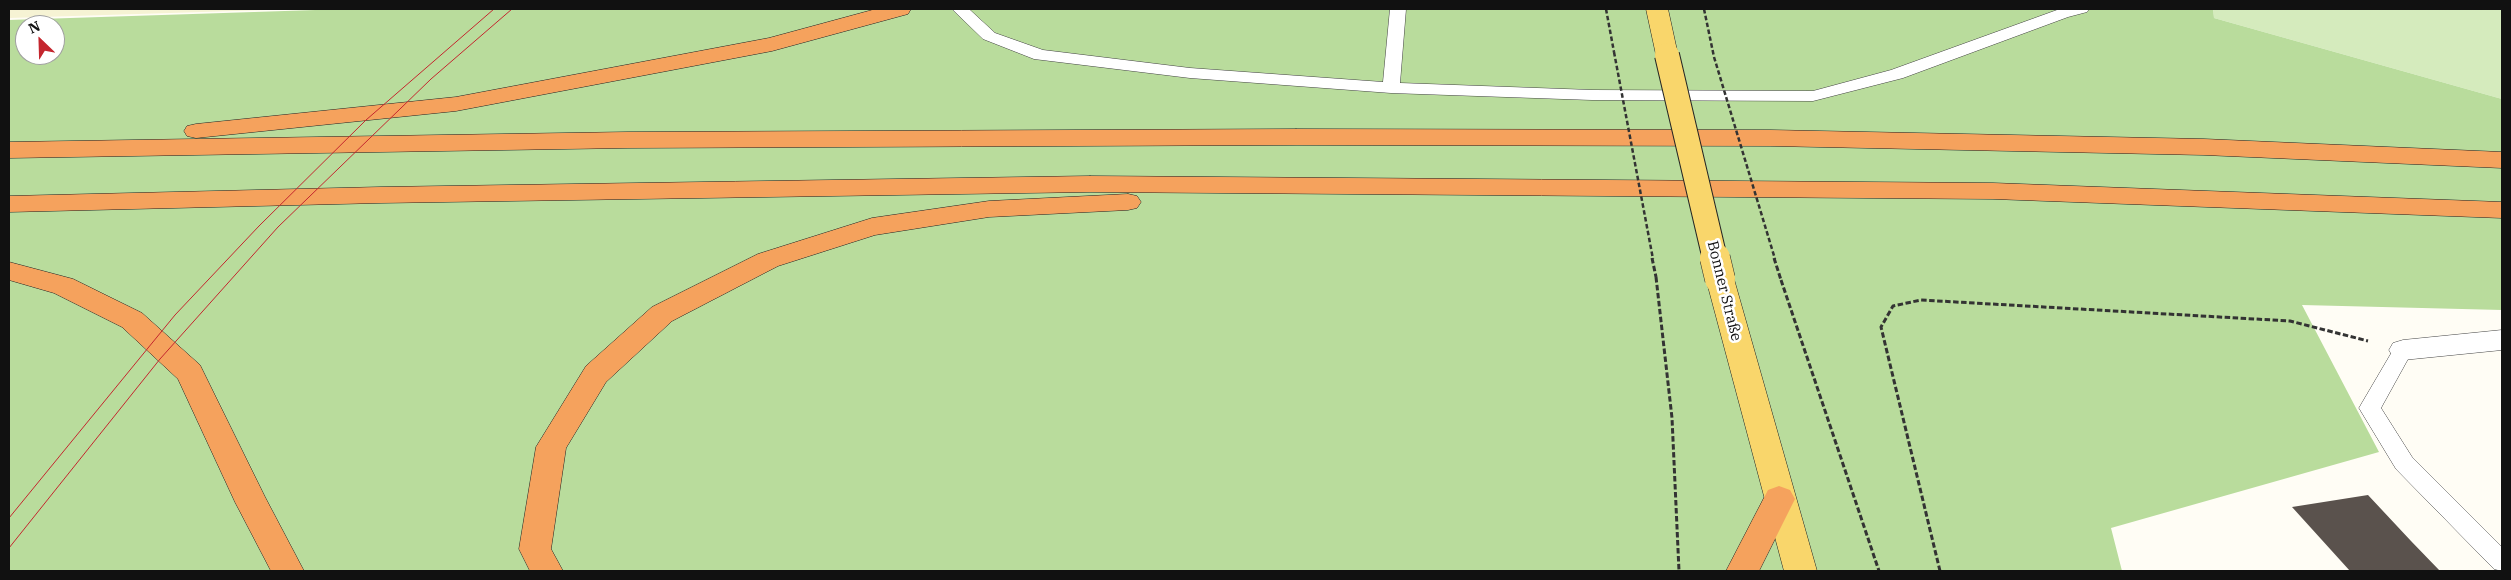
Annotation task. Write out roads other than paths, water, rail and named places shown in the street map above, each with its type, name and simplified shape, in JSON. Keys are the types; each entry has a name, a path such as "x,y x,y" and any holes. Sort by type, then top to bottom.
{"highway":[{"path":"9,149 255,126 456,104 654,68 772,44 900,9"},
{"path":"9,149 627,140 1276,137 1771,138 2204,148 2502,160"},
{"path":"9,204 380,195 1090,184 1373,188 1993,191 2502,210"},
{"path":"546,571 535,549 551,447 596,374 662,314 768,260 872,228 989,209 1373,188"},
{"path":"9,271 63,286 132,320 190,373 251,502 288,571"},
{"path":"1742,571 1779,499"}],"main road":[{"name":"Bonner Straße","path":"1657,9 1720,279 1779,499 1801,571"}],"street":[{"path":"2403,350 2502,340"}],"lane":[{"path":"960,9 988,36 1040,55 1190,72 1391,88 1592,95 1813,96 1897,74 2064,13 2081,9"},
{"path":"1391,88 1398,9"},
{"path":"2403,350 2370,408 2404,463 2502,562"}],"tram line":[{"path":"9,518 175,315 259,226 366,120 494,9"},
{"path":"9,548 160,359 278,227 431,79 512,9"}]}
